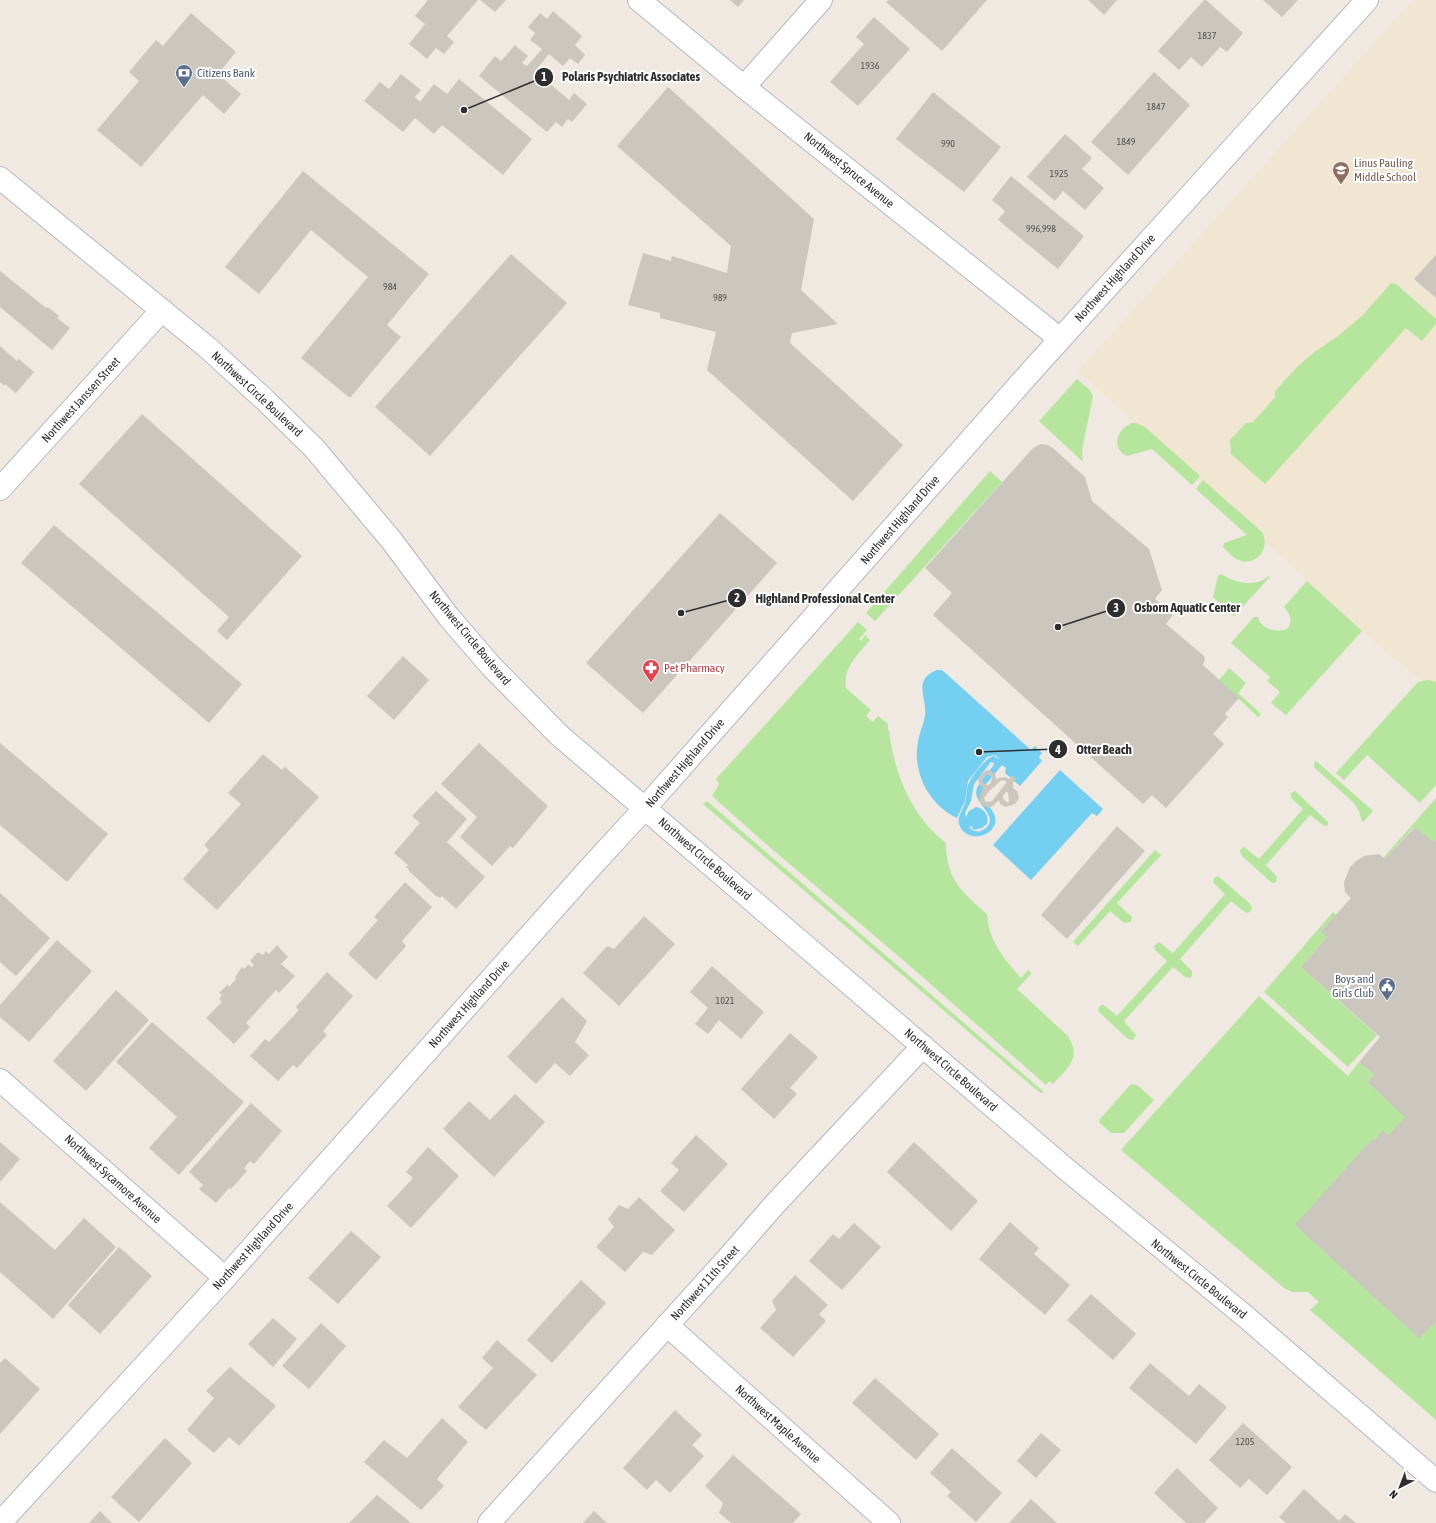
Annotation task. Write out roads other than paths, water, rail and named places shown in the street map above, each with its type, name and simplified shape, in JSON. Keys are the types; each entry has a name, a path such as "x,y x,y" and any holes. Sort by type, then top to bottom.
{"street":[{"name":"Northwest Spruce Avenue","path":"639,0 744,87 1060,339"},
{"path":"744,87 821,0"},
{"name":"Northwest Highland Drive","path":"0,1523 225,1278 583,875 645,808 1060,339 1367,0"},
{"name":"Northwest Circle Boulevard","path":"0,178 208,348 265,400 314,448 392,541 448,616 491,666 559,735 1078,1179 1246,1317 1436,1481"},
{"name":"Northwest Janssen Street","path":"0,489 162,310"},
{"name":"Northwest 11th Street","path":"489,1523 728,1259 775,1204 923,1046"},
{"name":"Northwest Sycamore Avenue","path":"0,1080 225,1278"},
{"name":"Northwest Maple Avenue","path":"667,1325 889,1523"}],"water":[{"path":"937,670 942,670 1031,750 1035,746 1042,753 1039,757 1042,761 1020,786 1005,773 1006,768 1002,765 983,788 983,798 994,814 995,824 988,833 982,836 971,836 962,830 959,824 959,816 966,801 968,785 975,773 991,757 994,756 1000,760 995,755 987,757 968,781 965,801 957,818 938,805 931,796 920,776 917,753 925,715 922,690 925,679 929,674","holes":["991,762 994,763 980,782 976,792 979,801 989,815 989,824 983,830 974,831 969,827 971,826 974,830 982,828 987,824 986,813 982,809 976,807 969,811 966,817 965,813 971,801 974,784"]},
{"path":"1060,770 1103,809 1097,816 1092,813 1031,880 993,845"}],"place":[{"name":"Citizens Bank","path":"184,88"},
{"name":"Polaris Psychiatric Associates","path":"464,110"},
{"name":"Linus Pauling Middle School","path":"1341,185"},
{"name":"Highland Professional Center","path":"681,613"},
{"name":"Osborn Aquatic Center","path":"1058,627"},
{"name":"Pet Pharmacy","path":"651,683"},
{"name":"Otter Beach","path":"979,752"},
{"name":"Boys and Girls Club","path":"1387,1001"}]}
